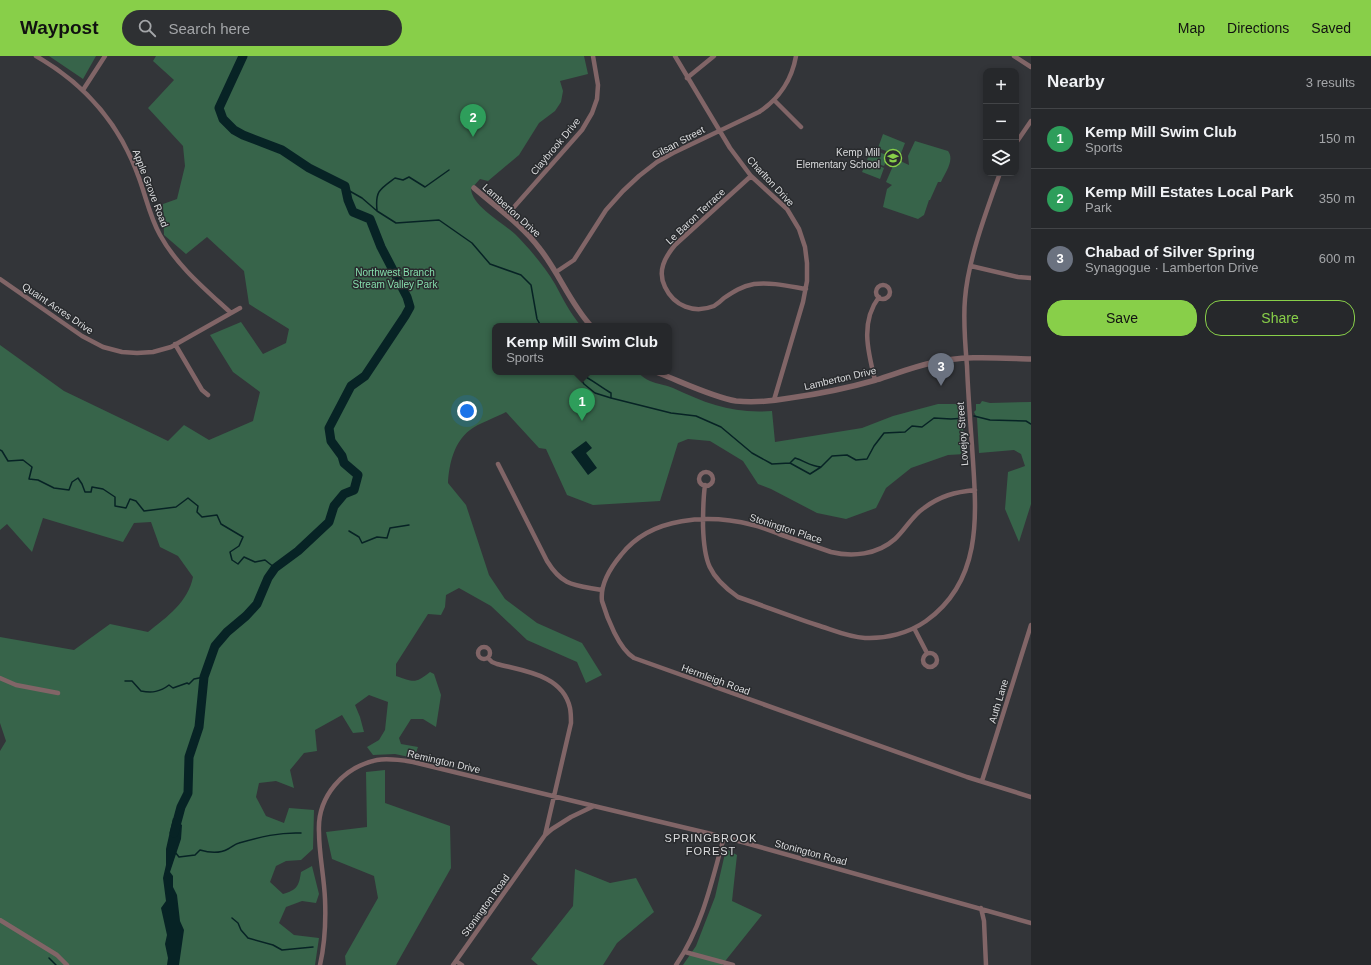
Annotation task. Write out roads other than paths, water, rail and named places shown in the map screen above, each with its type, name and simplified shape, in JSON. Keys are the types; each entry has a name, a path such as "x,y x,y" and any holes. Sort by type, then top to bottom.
{"street":[{"name":"Apple Grove Road","path":"36,56 58,70 83,90 106,115 129,152 140,178 152,218 160,235 173,255 184,268 231,313"},
{"path":"83,90 105,56"},
{"name":"Claybrook Drive","path":"507,215 582,130 592,113 597,99 598,85 593,56"},
{"name":"Charlton Drive","path":"675,56 730,148 751,176 784,206 799,229 805,247 807,263 806,289 774,400"},
{"path":"687,78 714,56"},
{"name":"Gilsan Street","path":"556,272 574,260 606,210 639,176 673,153 759,112 768,106 790,78 796,56"},
{"path":"1014,56 1031,67"},
{"path":"774,100 801,127"},
{"path":"1018,140 1031,121"},
{"name":"Le Baron Terrace","path":"751,176 670,251 663,262 663,282 665,288 682,306 690,309 714,306 733,292 745,286 754,284 773,283 806,289"},
{"name":"Lovejoy Street","path":"705,486 703,496 703,520 704,542 708,566 718,581 726,589 738,597 847,635 866,638 887,636 904,632 914,628 936,613 952,596 965,571 970,557 975,523 975,490 964,330 966,285 999,176"},
{"name":"Lamberton Drive","path":"474,188 507,215 540,248 576,306 589,323"},
{"path":"971,266 1018,278 1031,278"},
{"name":"Quaint Acres Drive","path":"0,279 82,336 103,347 122,352 153,352 175,344 240,308"},
{"path":"875,380 869,357 867,336 871,312 879,297"},
{"path":"175,344 202,390 208,395"},
{"name":"Lamberton Drive","path":"664,375 722,398 753,402 822,393 875,380 930,363 966,358 1031,359"},
{"path":"498,464 554,573 560,578 575,585 602,590"},
{"name":"Stonington Place","path":"602,590 608,573 625,549 637,538 654,529 676,521 730,520 754,525 831,552 855,555 869,553 894,540 922,509 937,498 954,492 975,490"},
{"name":"Hermleigh Road","path":"602,590 601,596 603,607 618,640 624,650 634,658 967,777 1031,797"},
{"name":"Auth Lane","path":"982,781 1031,625"},
{"path":"914,628 927,653"},
{"name":"Stonington Road","path":"488,658 497,664 550,680 557,685 566,696 570,708 571,723 545,835"},
{"path":"0,678 16,685 58,693"},
{"name":"Remington Drive","path":"320,965 326,930 325,898 318,831 320,816 324,802 331,789 341,778 362,764 389,759 413,762 594,806"},
{"name":"Stonington Road","path":"454,963 545,835 571,817 594,806 724,837 1031,923"},
{"path":"676,965 698,928 711,887 724,837"},
{"path":"981,908 984,921 986,965"},
{"path":"0,920 56,955 67,965"},
{"path":"685,952 733,965"},
{"path":"454,963 462,965"}],"water":[{"path":"586,441 592,448 586,453 597,468 588,475 571,452"},
{"path":"173,818 182,825 181,839 170,872 173,876 173,887 177,895 180,921 184,930 179,965 167,965 168,958 165,944 167,935 161,908 166,901 163,878 166,865 166,849"}],"waterway":[{"path":"174,833 181,807 188,793 189,757 199,727 204,677 215,646 227,632 246,616 257,604 268,578 275,568 298,551 329,522 334,506 344,494 354,490 358,475 344,463 342,456 331,441 329,428 351,386 365,376 410,307 407,297 381,247 370,219 353,212 348,200 345,186 309,168 282,150 243,135 234,130 223,119 219,108 243,56"},
{"path":"377,210 378,194 382,188 395,178 403,180 409,177 425,187 449,170"},
{"path":"346,189 362,198 377,211 396,223 439,220 472,243 490,264 521,275 531,285 537,319 539,323"},
{"path":"578,375 584,384 595,393 671,413 696,416 721,427 752,453 772,464 790,463 810,474 821,467 832,456 847,455 856,460 867,459 874,446 884,433 905,432 912,426 922,427 934,418 966,418"},
{"path":"582,375 611,393 611,398"},
{"path":"974,416 990,420 1026,421 1031,424"},
{"path":"0,450 8,461 23,460 32,467 29,479 38,480 54,488 69,490 72,482 78,478 85,492 91,492 92,487 103,489 115,497 115,506 126,508 130,499 136,501 144,511 176,507 188,498 198,506 197,512 202,517 217,515 221,524 243,537 239,546 230,552 232,560 238,564 244,557 255,562 265,560 275,568"},
{"path":"790,463 795,458 814,466 821,467"},
{"path":"349,531 359,537 362,543 377,537 387,538 390,528 409,525"},
{"path":"125,681 132,681 141,691 152,692 159,691 169,685 173,688 187,683 189,684 194,679 204,677"},
{"path":"175,852 179,857 195,855 200,850 211,852 225,851 238,843 262,837 285,833 301,833"},
{"path":"232,918 238,923 241,930 248,938 273,945 282,950 313,947"},
{"path":"49,958 56,965"}],"place":[{"name":"Kemp Mill Estates Local Park","path":"473,137"},
{"name":"Kemp Mill Elementary School","path":"893,158"},
{"name":"Chabad of Silver Spring","path":"941,386"},
{"name":"Kemp Mill Swim Club","path":"582,421"}],"district":[{"name":"SPRINGBROOK FOREST","path":"711,844"}],"park label":[{"name":"Northwest Branch Stream Valley Park","path":"395,278"}]}
